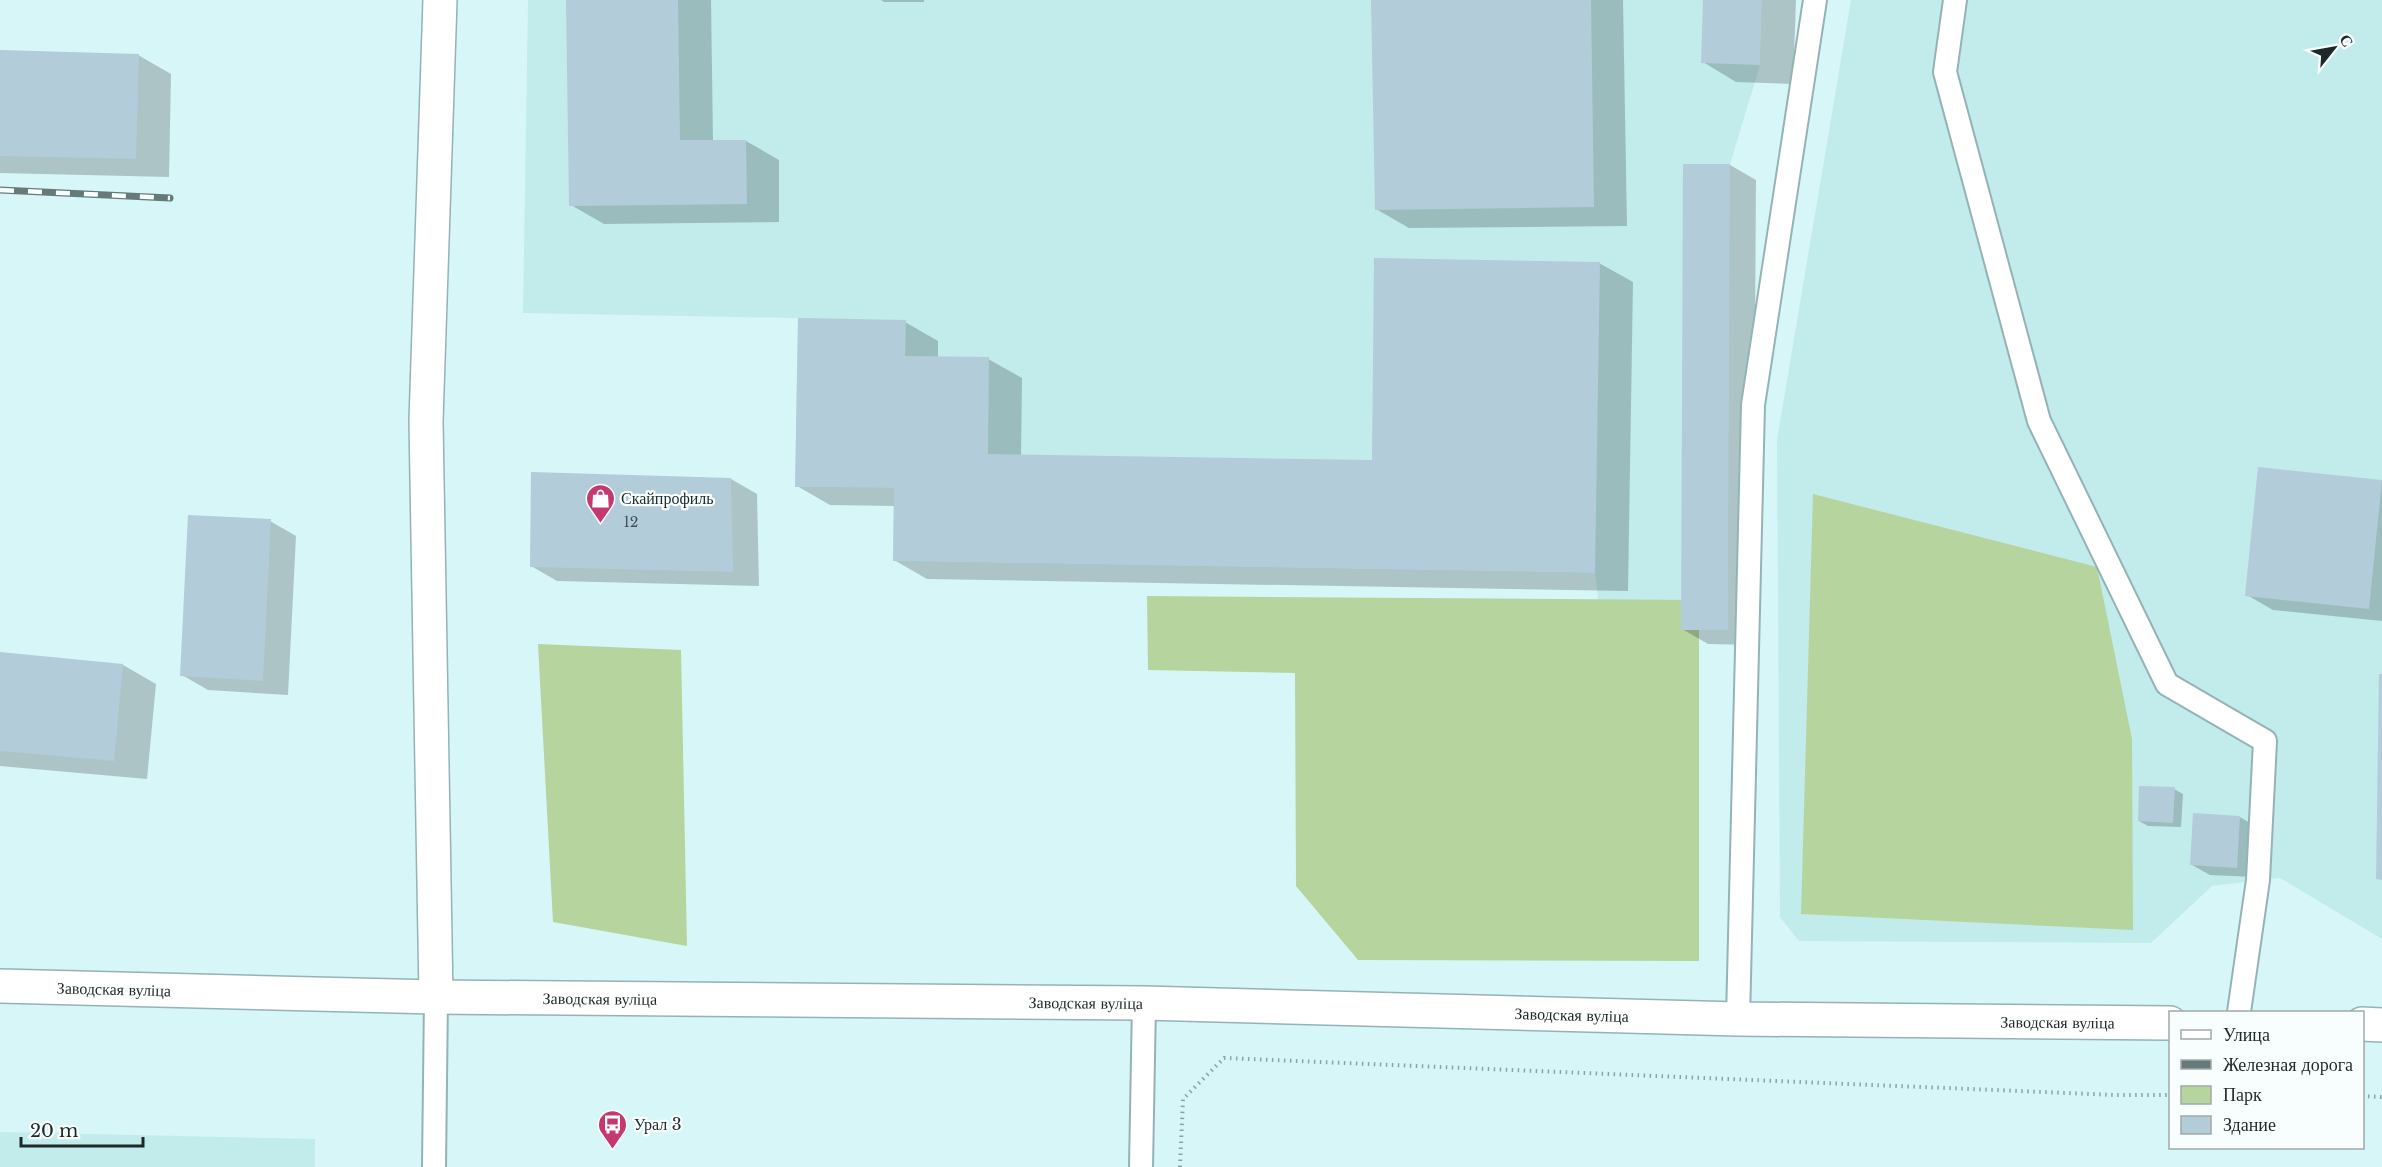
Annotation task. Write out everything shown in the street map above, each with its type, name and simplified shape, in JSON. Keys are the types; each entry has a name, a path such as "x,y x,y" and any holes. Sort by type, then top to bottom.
{"main road":[{"path":"436,998 426,421 440,0"},
{"name":"Заводская вуліца","path":"0,987 436,998 1144,1003 1738,1019 2169,1023"},
{"path":"2364,1024 2382,1025"}],"lane":[{"path":"1738,1019 1753,405 1815,0"},
{"path":"1955,0 1945,72 2039,422 2167,684 2265,741 2258,880 2239,1011"},
{"path":"434,1167 436,998"},
{"path":"1141,1167 1144,1003"}],"path":[{"path":"1180,1167 1183,1099 1224,1058 2103,1095 2169,1095"},
{"path":"2364,1096 2382,1096"}],"shaded area":[{"path":"528,0 1762,0 1760,65 1730,164 1728,630 1681,630 1603,638 1595,573 893,561 894,488 795,487 798,318 523,313"},
{"path":"1851,0 2382,0 2382,939 2280,878 2212,886 2151,943 1799,941 1780,917 1777,440"},
{"path":"0,1132 315,1139 315,1167 0,1167"}],"green space":[{"path":"1813,494 2097,567 2132,739 2133,930 1801,914"},
{"path":"1147,596 1699,600 1699,961 1358,960 1296,886 1295,673 1148,670"},
{"path":"538,644 681,650 687,946 553,922"}],"building":[{"path":"566,0 678,0 680,140 746,140 747,204 569,206"},
{"path":"1371,0 1591,0 1594,207 1375,210"},
{"path":"1703,0 1762,0 1760,65 1701,63"},
{"path":"0,50 139,54 136,159 0,156"},
{"path":"1683,164 1730,164 1728,630 1681,630"},
{"path":"1374,258 1600,262 1595,573 893,561 894,488 795,487 798,318 906,320 905,356 989,357 988,454 1372,460"},
{"path":"2258,467 2382,480 2369,609 2245,596"},
{"path":"531,472 731,478 733,572 530,567"},
{"path":"188,515 271,519 263,681 180,676"},
{"path":"0,652 123,664 114,761 0,751"},
{"path":"2379,674 2382,674 2382,880 2376,879"},
{"path":"2139,786 2175,787 2173,823 2138,821"},
{"path":"2193,813 2240,816 2237,868 2190,865"}],"railway":[{"path":"0,190 170,198"}],"place":[{"name":"Скайпрофиль","path":"600,524"},
{"name":"Урал 3","path":"613,1150"}]}
